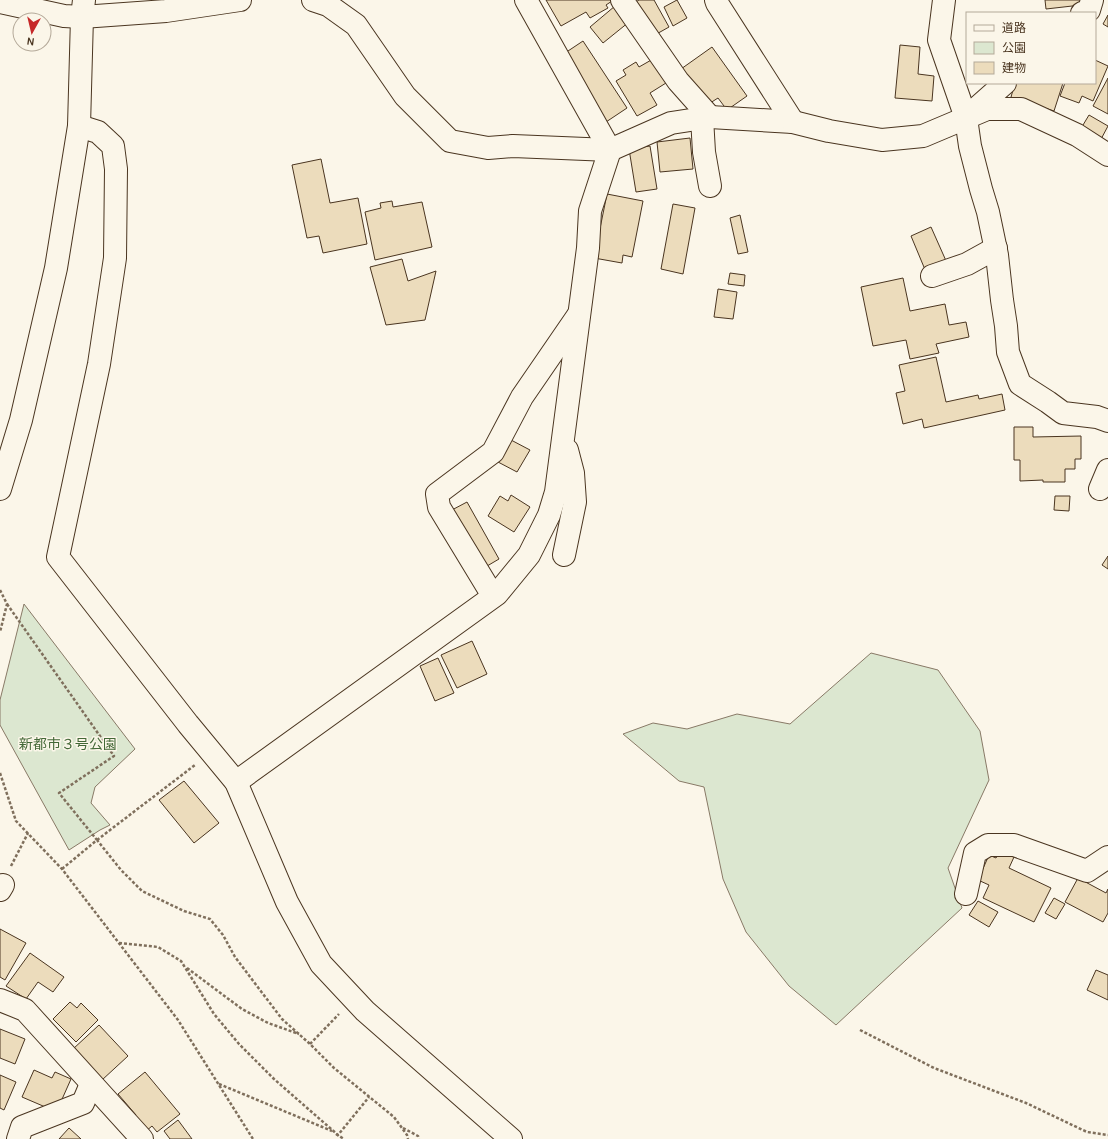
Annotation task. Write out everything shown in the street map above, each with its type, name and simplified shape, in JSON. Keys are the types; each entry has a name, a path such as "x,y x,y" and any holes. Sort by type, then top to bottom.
{"street":[{"path":"0,2 64,16 83,9 166,11 240,0"},
{"path":"314,0 328,5 356,25 405,96 450,141 488,148 513,146 610,150 671,123 706,118 793,122 829,131 882,140 923,136 987,109 1021,109 1077,135 1108,155"},
{"path":"236,782 497,594 529,555 549,515 556,492 564,438 588,248 590,211 610,150 526,0"},
{"path":"622,0 678,81 706,118 704,152 710,186"},
{"path":"716,0 793,122"},
{"path":"944,0 939,40 966,118 970,146 996,248 1008,352 1020,384 1063,413 1097,417 1108,421"},
{"path":"1084,12 1089,10 1092,0"},
{"path":"0,489 22,413 56,268 79,126 83,9"},
{"path":"966,118 1004,84"},
{"path":"79,126 98,132 113,146 116,168 115,258 99,364 58,557 188,724 236,782 287,902 321,964 365,1011 511,1139"},
{"path":"932,276 967,264 996,248"},
{"path":"493,596 439,507 436,494 493,452 522,397 580,312"},
{"path":"564,438 573,473 575,502 564,555"},
{"path":"966,894 975,853 988,845 1014,845 1087,871 1108,858"},
{"path":"0,1000 25,1010 142,1139"},
{"path":"18,1139 22,1127 83,1103 91,1084"}],"path":[{"path":"0,590 7,604 114,756 59,793 121,870 142,891 184,911 210,919 223,935 235,957 282,1019 301,1035 334,1068 394,1117 407,1135 408,1139"},
{"path":"0,632 7,604"},
{"path":"62,869 211,752"},
{"path":"0,773 16,821 62,869 178,1020 253,1139"},
{"path":"1,887 28,833"},
{"path":"118,942 158,947 181,961 214,1014 240,1044 274,1079 338,1135"},
{"path":"185,966 242,1009 268,1023 301,1035"},
{"path":"310,1044 354,999"},
{"path":"860,1030 934,1068 1026,1103 1087,1132 1108,1135"},
{"path":"217,1083 332,1131 344,1139"},
{"path":"338,1135 369,1097"},
{"path":"400,1127 418,1136 419,1139"}],"green space":[{"name":"新都市３号公園","path":"24,604 135,749 95,787 91,803 110,825 69,850 0,725 0,700"},
{"path":"871,653 938,670 980,731 989,780 948,868 962,908 836,1025 789,986 746,932 723,879 704,787 679,781 623,734 653,723 687,729 737,714 790,724"}],"building":[{"path":"546,0 612,1 606,5 608,8 590,18 586,12 561,26"},
{"path":"639,0 654,0 669,27 653,36 634,3"},
{"path":"677,0 687,18 673,26 664,7"},
{"path":"1045,0 1081,0 1081,5 1046,9"},
{"path":"615,6 629,22 603,43 590,27"},
{"path":"1108,15 1108,27 1103,24"},
{"path":"583,41 627,108 606,122 562,55"},
{"path":"900,45 920,47 918,74 934,76 932,101 895,98"},
{"path":"712,47 747,96 727,110 718,98 707,105 681,69"},
{"path":"653,59 666,83 650,93 657,105 637,116 616,81 626,75 623,70 636,62 639,67"},
{"path":"1096,60 1108,66 1093,101 1082,96 1079,103 1060,96 1065,84 1096,84"},
{"path":"1108,78 1108,114 1093,106"},
{"path":"1015,84 1063,84 1054,111 1011,97"},
{"path":"1089,115 1108,126 1100,141 1080,130"},
{"path":"690,138 693,169 660,172 657,142"},
{"path":"650,146 657,189 636,192 629,149"},
{"path":"321,159 330,203 358,198 367,244 323,253 319,236 307,238 292,165"},
{"path":"607,194 643,201 632,257 623,255 622,263 594,258"},
{"path":"392,201 393,207 422,202 432,247 375,260 365,212 381,208 380,203"},
{"path":"673,204 695,208 683,274 661,269"},
{"path":"740,215 748,252 738,254 730,218"},
{"path":"931,227 947,263 926,272 911,236"},
{"path":"402,259 408,281 436,271 425,320 386,325 370,267"},
{"path":"730,273 745,275 744,286 728,284"},
{"path":"903,278 910,311 945,304 949,325 966,322 969,337 936,344 939,353 910,359 906,340 873,346 861,287"},
{"path":"718,289 737,292 733,319 714,317"},
{"path":"936,357 946,402 978,395 979,399 1002,394 1005,410 924,428 922,419 903,424 896,393 905,391 899,365"},
{"path":"1014,427 1033,427 1033,437 1081,436 1081,459 1075,459 1075,469 1065,469 1065,482 1043,482 1043,480 1020,481 1020,460 1014,460"},
{"path":"511,440 530,450 517,472 498,462"},
{"path":"511,495 530,507 514,532 488,516 500,496 508,501"},
{"path":"1055,496 1070,496 1069,511 1054,510"},
{"path":"467,502 499,559 482,569 450,511"},
{"path":"1108,556 1108,569 1102,565"},
{"path":"472,641 487,674 457,688 441,655"},
{"path":"438,658 454,693 435,701 420,666"},
{"path":"184,781 219,823 194,843 159,800"},
{"path":"1000,851 1014,857 1009,868 1051,888 1034,922 983,898 989,885 978,880 989,855 996,858"},
{"path":"1078,878 1106,893 1108,889 1108,913 1103,922 1065,902"},
{"path":"1054,898 1065,904 1056,919 1045,913"},
{"path":"978,901 998,912 989,927 969,915"},
{"path":"0,929 26,943 5,980 0,977"},
{"path":"30,953 64,977 53,992 38,982 26,999 6,986"},
{"path":"1096,970 1108,975 1108,1000 1087,990"},
{"path":"70,1002 77,1008 81,1003 98,1020 76,1042 53,1019"},
{"path":"99,1025 128,1056 102,1080 73,1049"},
{"path":"0,1029 25,1039 15,1064 0,1058"},
{"path":"34,1070 52,1078 55,1072 71,1079 59,1106 50,1109 22,1097"},
{"path":"145,1072 180,1114 157,1132 152,1126 145,1132 132,1117 136,1115 118,1094"},
{"path":"0,1075 16,1082 4,1110 0,1108"},
{"path":"178,1120 192,1139 170,1139 164,1131"},
{"path":"69,1128 81,1139 59,1139"}]}
